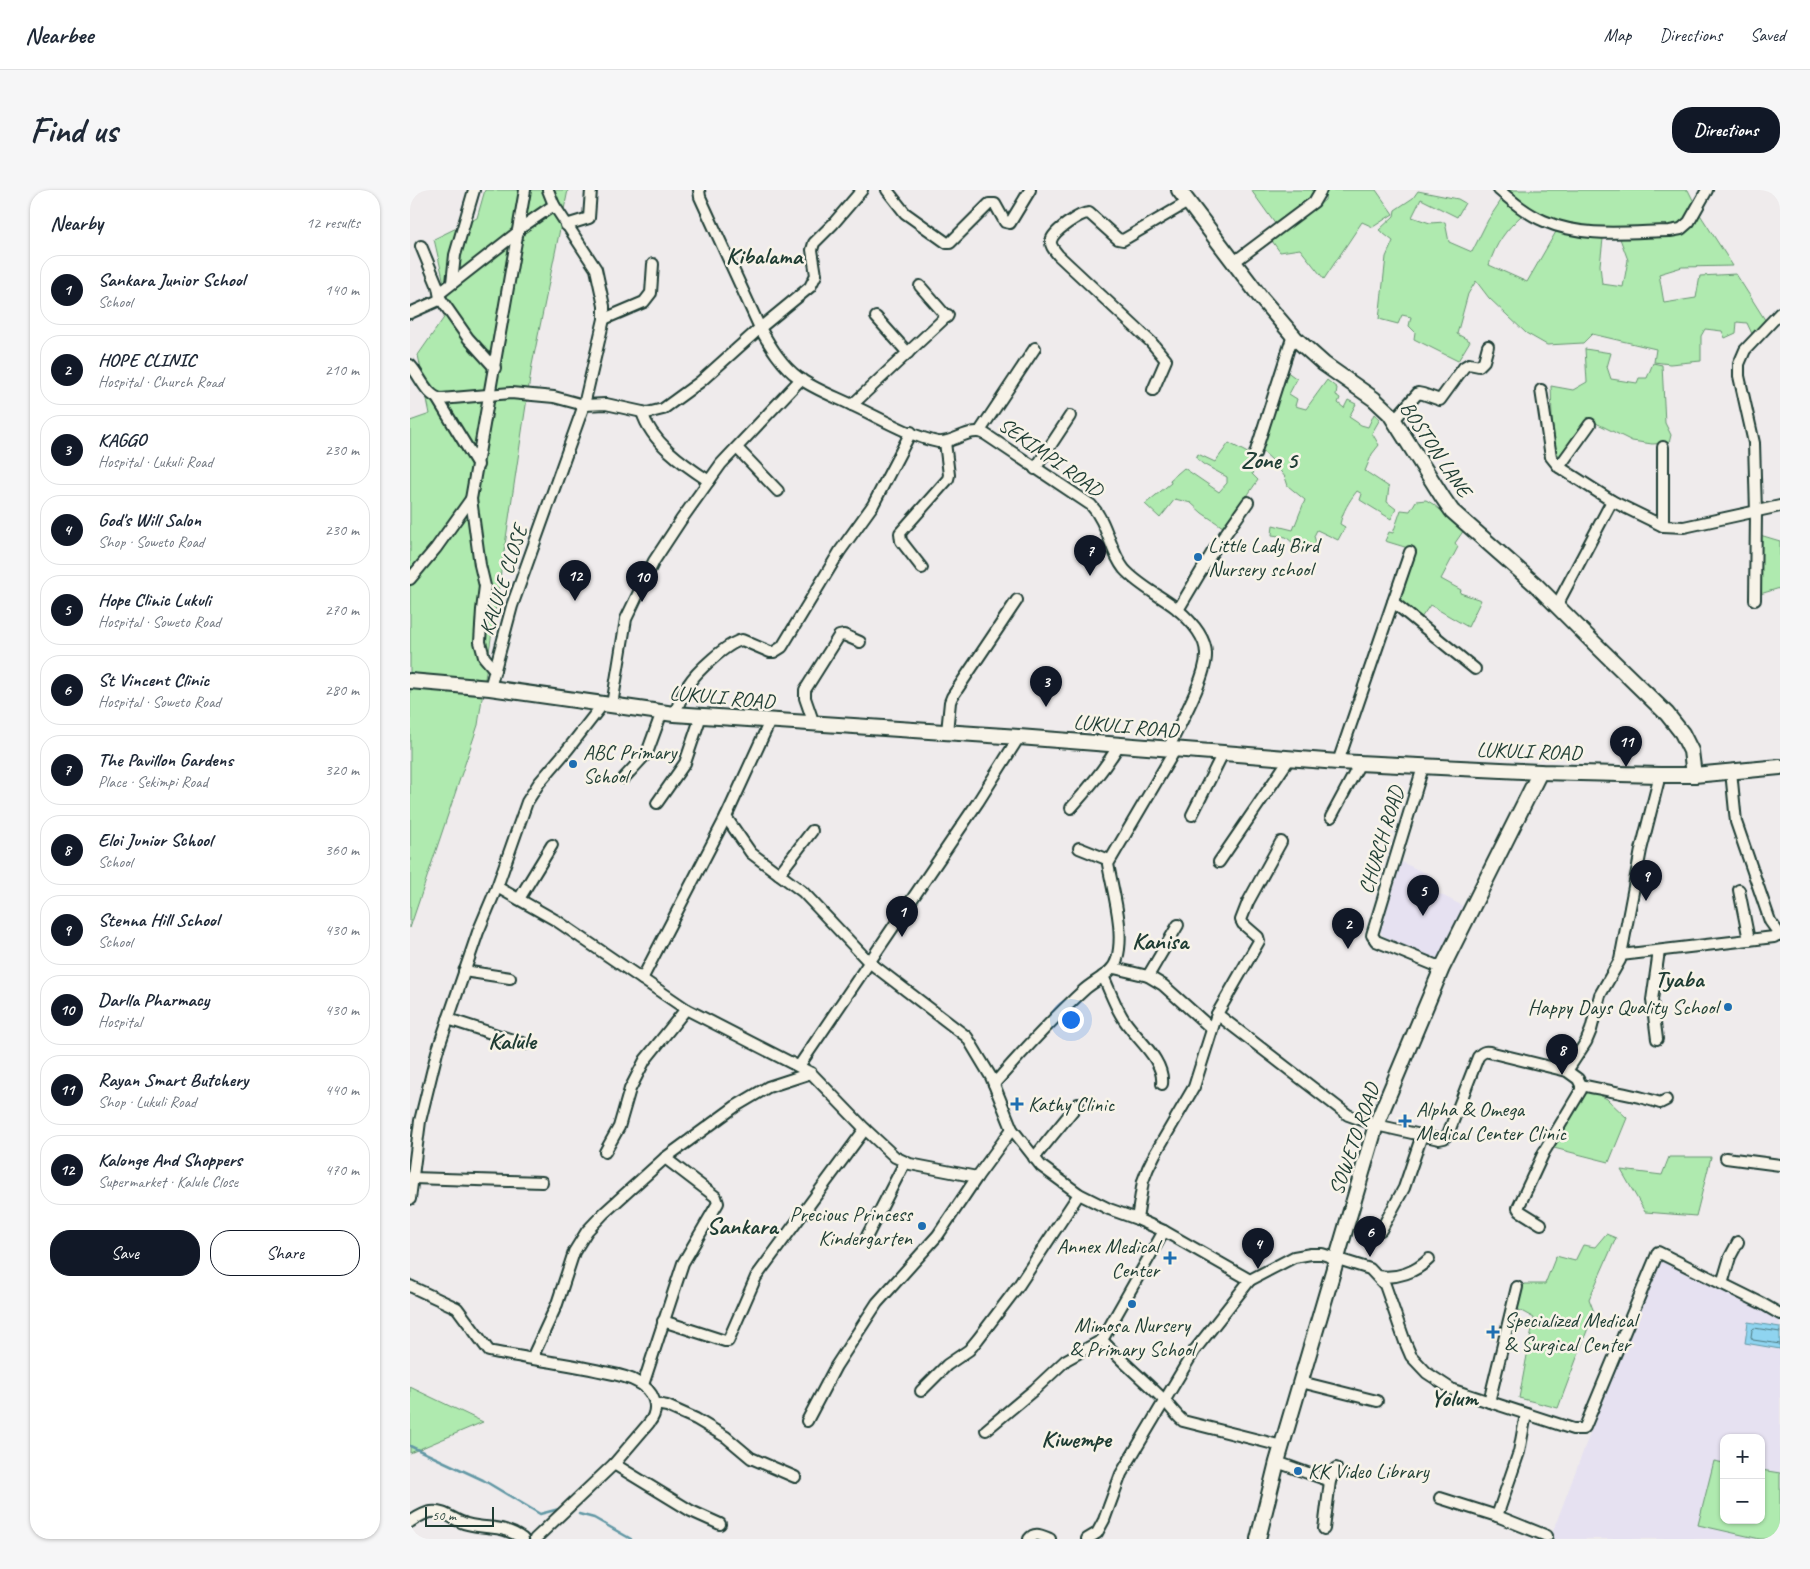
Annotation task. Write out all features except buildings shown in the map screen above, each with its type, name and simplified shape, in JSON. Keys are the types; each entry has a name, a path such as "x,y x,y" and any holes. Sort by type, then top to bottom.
{"street":[{"path":"452,283 455,255 474,190"},
{"path":"495,670 484,657 480,642 485,586 480,565 471,499 491,394 525,190"},
{"name":"KALULE CLOSE","path":"490,688 512,606 584,405 604,319 604,306 596,269 566,225 554,205 548,190"},
{"path":"566,225 589,218 591,190"},
{"path":"699,190 700,197 760,328 786,366 800,379 852,405 926,438 945,442 950,475 900,533 901,541 922,568"},
{"path":"437,398 511,393 554,397 584,405 606,404 642,412 655,412 672,404 810,287 816,275 812,250 814,243 862,190"},
{"path":"887,190 905,213 947,243 950,243 989,204 994,204 1005,222 1010,223 1030,190"},
{"name":"BOSTON LANE","path":"1179,190 1261,298 1293,334 1324,364 1384,407 1452,511 1536,584 1672,719 1682,732 1691,750 1694,774"},
{"path":"1234,262 1314,202 1321,190"},
{"path":"1500,190 1520,208 1542,221 1587,233 1670,231 1681,229 1689,222 1708,190"},
{"path":"1153,390 1166,360 1151,342 1058,255 1051,240 1054,235 1077,217 1084,213 1089,213 1118,239 1123,240 1188,202"},
{"path":"410,313 437,301 440,295 452,283 554,205"},
{"path":"421,246 440,295 468,338 495,368"},
{"path":"604,319 644,302 651,293 653,264"},
{"path":"852,405 948,316 920,286"},
{"path":"1755,600 1756,512 1754,443 1739,376 1739,364 1745,350 1780,313"},
{"path":"876,317 908,353"},
{"path":"1255,454 1293,334"},
{"path":"1394,420 1418,393 1440,400 1464,367 1469,364 1479,366 1484,361 1488,346"},
{"path":"980,431 1035,348"},
{"path":"410,366 423,384 437,398 478,465"},
{"path":"410,1200 420,1121 437,1052 478,932 497,887 527,802 533,791 607,705 627,614 654,562 721,464 800,379"},
{"path":"1541,390 1550,454 1559,467 1612,501 1663,526 1684,527 1780,506"},
{"path":"642,412 646,424 665,446 685,465 709,481"},
{"path":"1035,468 1070,416"},
{"path":"1559,467 1590,424"},
{"name":"SEKIMPI ROAD","path":"945,442 980,431 1091,505 1098,512 1123,568 1132,577 1178,610 1201,636 1207,656 1199,684 1171,749 1109,860"},
{"path":"624,778 647,753 668,713 691,681 732,644 742,640 770,652 782,648 840,551 873,505 911,432"},
{"path":"1663,447 1663,526"},
{"path":"737,448 778,490"},
{"path":"410,579 436,548 471,499"},
{"path":"1557,605 1612,501"},
{"path":"1178,610 1212,553 1248,502"},
{"path":"1338,762 1410,552"},
{"path":"947,732 950,702 1017,600"},
{"path":"1393,602 1475,669"},
{"path":"814,724 805,698 806,690 840,636 844,635 860,642"},
{"name":"LUKULI ROAD","path":"410,681 490,688 607,705 702,716 1019,737 1338,762 1540,772 1660,775 1780,767"},
{"path":"656,803 685,763 702,716"},
{"path":"642,979 726,817 770,721"},
{"path":"799,1066 983,795 1019,737"},
{"path":"1071,808 1089,784 1102,772 1119,745"},
{"path":"1192,815 1223,753"},
{"path":"1219,862 1290,758"},
{"path":"1332,817 1360,763"},
{"name":"CHURCH ROAD","path":"1423,766 1372,935 1376,941 1442,968"},
{"path":"1621,955 1774,937 1780,934 1770,920 1736,822 1732,771"},
{"name":"SOWETO ROAD","path":"1258,1539 1277,1462 1376,1125 1442,968 1540,772"},
{"path":"1567,1072 1591,1030 1600,995 1621,955 1640,850 1660,775"},
{"path":"726,817 751,853 803,892 869,962 967,1037 978,1053 994,1084 1012,1129 1043,1168 1079,1194 1109,1209 1164,1231 1250,1280"},
{"path":"779,874 812,831"},
{"path":"1137,1219 1146,1174 1155,1154 1194,1087 1217,1014 1259,941 1258,936 1243,924 1241,920 1248,902 1281,842"},
{"path":"518,899 552,845"},
{"path":"994,1084 1043,1028 1086,988 1114,968 1118,959 1120,941 1108,864 1109,860 1079,848"},
{"path":"497,887 557,921 686,1009 811,1073 895,1157 905,1162 977,1177"},
{"path":"1739,890 1749,940"},
{"path":"1148,976 1178,926"},
{"path":"1657,1039 1652,1000 1659,951"},
{"path":"1114,968 1148,976 1163,985 1212,1029"},
{"path":"464,971 510,978"},
{"path":"1103,976 1125,1022 1130,1030 1143,1042 1159,1067 1163,1076 1162,1084"},
{"path":"605,1152 619,1127 630,1089 644,1060 686,1009"},
{"path":"1217,1014 1348,1115 1376,1125 1439,1139 1444,1138 1448,1134 1478,1057 1485,1051 1567,1072 1578,1080 1582,1090 1544,1152 1518,1208 1541,1224"},
{"path":"448,1019 525,1044"},
{"path":"532,1358 557,1304 574,1252 604,1213 665,1158 736,1106 763,1090 811,1073"},
{"path":"1581,1085 1645,1098 1660,1103 1666,1100"},
{"path":"1034,1158 1078,1104"},
{"path":"663,1321 725,1341 728,1340 756,1277 865,1129"},
{"path":"807,1421 836,1366 877,1303 930,1245 1012,1129"},
{"path":"1381,1230 1404,1188 1422,1135"},
{"path":"643,1386 683,1263 718,1202 716,1197 665,1158"},
{"path":"1726,1158 1780,1165"},
{"path":"867,1236 905,1162"},
{"path":"412,1178 542,1182"},
{"path":"921,1391 947,1364 968,1350 978,1339 1019,1285 1079,1194"},
{"path":"986,1430 1066,1360 1102,1340 1164,1231"},
{"path":"1722,1284 1730,1257 1738,1242"},
{"path":"1087,1539 1097,1533 1104,1520 1121,1474 1194,1351 1250,1280 1294,1257 1322,1254 1370,1269 1385,1285 1411,1356 1427,1373 1453,1390 1580,1430 1586,1427 1658,1252 1780,1314"},
{"path":"1378,1276 1390,1278 1400,1275 1421,1267 1429,1259"},
{"path":"410,1286 457,1308 489,1351 582,1367 628,1378 649,1391 656,1404 653,1418 614,1464 535,1539"},
{"path":"1488,1402 1517,1287"},
{"path":"1102,1340 1184,1421 1282,1446"},
{"path":"1300,1382 1377,1401"},
{"path":"656,1404 668,1406 696,1419 726,1437 751,1458 795,1477"},
{"path":"1497,1516 1519,1452 1526,1414"},
{"path":"1277,1462 1330,1481"},
{"path":"614,1464 691,1511 720,1524"},
{"path":"1324,1529 1330,1481 1336,1468"},
{"path":"1440,1498 1497,1516 1547,1536"},
{"path":"410,1522 426,1513 445,1513 468,1525 511,1531 523,1539"},
{"path":"1028,1539 1031,1535 1036,1534 1050,1539"}],"shaded area":[{"path":"1401,862 1430,875 1426,887 1467,908 1440,959 1435,959 1383,936 1380,931"},
{"path":"1657,1256 1758,1304 1780,1320 1780,1539 1550,1539"}],"green space":[{"path":"485,190 568,190 532,365 478,725 410,928 410,421 430,414 418,355 450,309 434,239 477,218"},
{"path":"1251,190 1317,190 1314,196 1276,225"},
{"path":"1326,190 1376,190 1393,214 1373,227 1362,222 1324,279 1300,249 1280,252 1272,241 1325,200"},
{"path":"1503,190 1688,190 1696,206 1680,226 1601,231 1543,219"},
{"path":"1418,191 1458,199 1465,203 1457,217 1421,199 1412,217 1430,223 1445,222 1449,242 1472,252 1488,220 1502,199 1522,215 1502,238 1489,265 1527,282 1557,230 1603,239 1600,265 1602,284 1623,287 1628,260 1619,236 1669,235 1699,213 1733,266 1682,267 1659,274 1664,303 1696,298 1700,276 1736,274 1767,323 1753,336 1747,323 1737,322 1736,333 1725,338 1722,331 1705,329 1701,336 1701,361 1670,364 1654,362 1656,349 1592,334 1583,343 1547,345 1526,333 1489,298 1476,281 1468,294 1457,334 1470,341 1458,361 1414,339 1415,332 1409,326 1411,317 1402,315 1398,324 1379,319 1386,257 1393,241 1379,230 1394,216 1395,210 1413,198"},
{"path":"1585,349 1611,353 1607,367 1611,379 1637,383 1639,378 1647,378 1653,363 1662,365 1665,423 1671,435 1669,443 1652,444 1632,441 1588,419 1560,456 1553,451 1551,386 1573,390 1587,382"},
{"path":"1286,371 1297,379 1289,394 1297,399 1295,406 1306,409 1327,380 1337,388 1336,395 1340,398 1338,403 1344,408 1348,400 1356,404 1349,417 1368,427 1374,414 1380,419 1372,433 1379,445 1372,454 1365,471 1389,487 1387,502 1396,509 1391,519 1360,500 1362,494 1357,491 1343,515 1340,524 1345,527 1338,540 1317,530 1314,536 1316,543 1309,551 1301,550 1286,537 1272,535 1273,525 1293,530 1305,500 1288,486 1285,477 1261,450"},
{"path":"1229,443 1257,458 1252,474 1258,480 1226,529 1191,503 1175,499 1160,518 1145,504 1171,483 1170,480 1184,468 1219,492 1227,483 1227,477 1196,458 1198,454 1215,462"},
{"path":"1426,500 1464,530 1455,543 1458,547 1441,579 1461,590 1460,593 1481,600 1468,627 1430,605 1421,618 1396,597 1408,548 1385,541 1389,532 1393,533 1401,510 1410,511 1416,501"},
{"path":"1760,535 1780,541 1780,588 1760,594"},
{"path":"1585,1087 1607,1099 1627,1118 1609,1162 1550,1147"},
{"path":"1669,1157 1711,1157 1696,1216 1645,1212 1621,1170 1662,1175"},
{"path":"1606,1234 1616,1238 1589,1299 1594,1312 1558,1408 1519,1398 1534,1318 1514,1307 1524,1284 1545,1284 1556,1256 1575,1261 1583,1245 1595,1247"},
{"path":"410,1387 483,1422 410,1453"},
{"path":"1714,1461 1720,1462 1720,1524 1765,1524 1765,1471 1780,1473 1780,1539 1760,1539 1698,1525"}],"water":[{"path":"1748,1322 1780,1327 1780,1349 1745,1343"}],"waterway":[{"path":"410,1446 483,1480 540,1514 559,1509"},
{"path":"579,1514 594,1518 631,1539"}],"place":[{"name":"Little Lady Bird Nursery school","path":"1198,557"},
{"name":"The Pavillon Gardens","path":"1090,576"},
{"name":"Kalonge And Shoppers","path":"575,601"},
{"name":"Darlla Pharmacy","path":"642,602"},
{"name":"KAGGO","path":"1046,707"},
{"name":"ABC Primary School","path":"573,764"},
{"name":"Rayan Smart Butchery","path":"1626,767"},
{"name":"Stenna Hill School","path":"1646,901"},
{"name":"Hope Clinic Lukuli","path":"1423,916"},
{"name":"Sankara Junior School","path":"902,937"},
{"name":"HOPE CLINIC","path":"1348,949"},
{"name":"Happy Days Quality School","path":"1728,1007"},
{"name":"Eloi Junior School","path":"1562,1075"},
{"name":"Kathy Clinic","path":"1017,1104"},
{"name":"Alpha & Omega Medical Center Clinic","path":"1405,1121"},
{"name":"Precious Princess Kindergarten","path":"922,1226"},
{"name":"St Vincent Clinic","path":"1370,1257"},
{"name":"Annex Medical Center","path":"1170,1258"},
{"name":"God's Will Salon","path":"1258,1269"},
{"name":"Mimosa Nursery & Primary School","path":"1132,1304"},
{"name":"Specialized Medical & Surgical Center","path":"1493,1332"},
{"name":"KK Video Library","path":"1298,1471"}],"district":[{"name":"Kibalama","path":"764,256"},
{"name":"Zone 5","path":"1269,460"},
{"name":"Kanisa","path":"1160,941"},
{"name":"Tyaba","path":"1679,979"},
{"name":"Kalule","path":"512,1041"},
{"name":"Sankara","path":"742,1226"},
{"name":"Yolum","path":"1454,1398"},
{"name":"Kiwempe","path":"1076,1439"}]}
